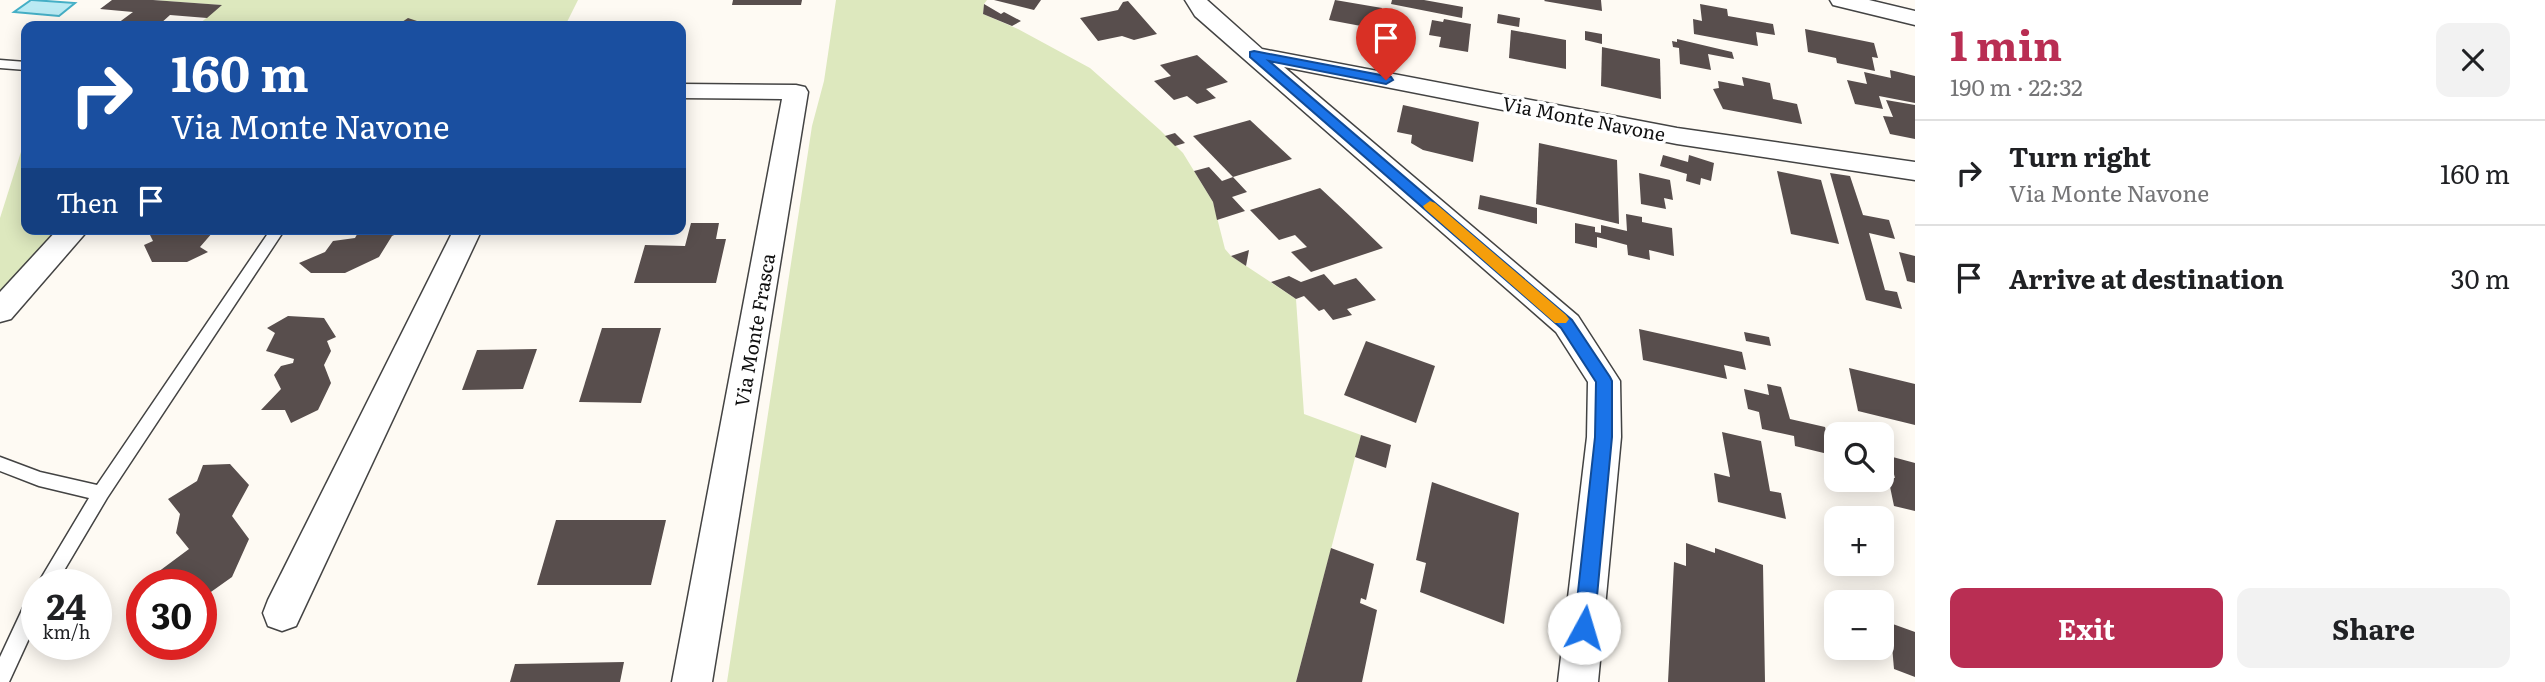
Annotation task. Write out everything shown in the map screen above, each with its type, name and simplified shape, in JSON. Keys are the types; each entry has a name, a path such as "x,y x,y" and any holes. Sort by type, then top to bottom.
{"street":[{"path":"1196,0 1203,11 1567,324 1604,381 1604,437 1578,682"},
{"path":"1842,0 1915,19"},
{"name":"Via Monte Navone","path":"1254,55 1677,136 1915,171"},
{"name":"Via Monte Frasca","path":"686,91 796,92 692,682"},
{"path":"0,311 70,235"},
{"path":"282,613 465,235"}],"lane":[{"path":"0,64 21,66"},
{"path":"55,569 101,493 274,235"},
{"path":"0,464 39,479 101,493"},
{"path":"0,679 21,629"}],"green space":[{"path":"153,0 578,0 568,21 203,21 221,5"},
{"path":"836,0 987,0 983,14 1018,29 1090,68 1160,130 1183,153 1213,202 1225,249 1231,256 1296,299 1304,414 1361,435 1296,682 727,682 812,126 824,81"},
{"path":"21,152 21,235 55,235 0,294 0,218"}],"water":[{"path":"31,0 75,3 59,16 14,12"}],"building":[{"path":"112,0 222,5 207,18 170,15 163,21 121,21 133,12 100,9"},
{"path":"733,0 802,0 801,5 732,5"},
{"path":"994,0 1041,0 1034,10"},
{"path":"1335,0 1382,8 1377,29 1329,20"},
{"path":"1392,0 1424,0 1463,7 1462,18 1391,4"},
{"path":"1601,0 1602,11 1544,1"},
{"path":"1128,1 1157,34 1134,40 1122,36 1098,41 1080,18 1118,10 1123,2"},
{"path":"984,4 1021,21 1012,26 983,14"},
{"path":"1700,4 1727,9 1728,16 1773,24 1775,35 1756,32 1758,46 1694,34 1693,19 1702,21"},
{"path":"1498,14 1520,18 1519,27 1497,23"},
{"path":"1444,19 1471,24 1468,52 1439,47 1441,37 1429,35 1432,20 1443,22"},
{"path":"1805,29 1874,43 1878,58 1872,57 1875,71 1837,63 1836,58 1808,52"},
{"path":"1511,30 1566,40 1566,69 1509,58"},
{"path":"1585,31 1602,34 1602,44 1585,40"},
{"path":"1677,39 1732,52 1734,59 1708,54 1711,70 1680,64 1679,48 1673,47 1672,41 1677,42"},
{"path":"1602,47 1660,59 1661,99 1601,86"},
{"path":"1197,55 1228,82 1206,89 1216,98 1197,104 1187,96 1174,100 1154,81 1171,76 1160,65"},
{"path":"1890,70 1915,76 1915,103 1879,96 1883,109 1855,104 1847,80 1867,84 1864,72 1891,78"},
{"path":"1742,77 1770,83 1773,99 1797,104 1802,124 1723,109 1713,89 1719,88 1718,81 1744,86"},
{"path":"1886,100 1915,105 1915,139 1890,134 1883,116 1893,117"},
{"path":"1403,105 1479,122 1473,162 1423,150 1411,143 1412,135 1397,132"},
{"path":"1250,120 1292,159 1233,177 1193,136"},
{"path":"1175,133 1185,143 1175,146 1165,136"},
{"path":"1539,143 1617,160 1619,224 1536,204"},
{"path":"1663,155 1688,162 1689,155 1714,163 1711,181 1701,178 1700,185 1686,181 1687,174 1660,166"},
{"path":"1209,167 1222,181 1233,177 1247,192 1232,197 1245,211 1217,220 1213,202 1194,171"},
{"path":"1777,171 1821,180 1839,244 1791,234"},
{"path":"1639,173 1670,180 1673,200 1664,198 1666,209 1641,204"},
{"path":"1830,173 1850,176 1863,215 1889,220 1895,239 1869,233 1885,290 1897,292 1902,309 1866,300"},
{"path":"1320,188 1383,248 1311,272 1291,252 1307,247 1295,235 1279,240 1250,210"},
{"path":"1480,195 1537,208 1537,224 1478,209"},
{"path":"1626,214 1642,217 1642,222 1672,228 1674,256 1649,250 1650,260 1628,255 1627,245 1597,237 1597,248 1575,243 1575,223 1595,227 1595,232 1601,233 1601,225 1627,231"},
{"path":"691,223 719,223 716,239 726,239 716,283 634,283 645,245 685,246"},
{"path":"150,235 210,235 200,247 208,252 187,262 152,262 144,245 153,241"},
{"path":"357,235 394,235 379,257 345,273 311,273 299,263 325,252 333,241 355,238"},
{"path":"1249,250 1246,266 1231,256"},
{"path":"1899,252 1915,256 1915,283 1907,281"},
{"path":"1324,274 1334,285 1356,278 1376,300 1347,309 1352,315 1333,320 1324,309 1319,311 1304,296 1296,299 1271,282 1289,276 1301,282"},
{"path":"288,316 324,318 336,337 327,341 331,351 324,365 331,383 318,410 291,423 285,410 261,410 281,389 274,375 281,366 293,363 294,359 266,351 275,333 267,328"},
{"path":"602,328 661,328 641,403 579,402"},
{"path":"1639,329 1742,352 1746,370 1724,365 1727,379 1643,360"},
{"path":"1744,332 1769,337 1771,346 1746,341"},
{"path":"1366,341 1435,366 1416,423 1344,395"},
{"path":"537,349 523,389 462,390 477,350"},
{"path":"1849,368 1915,384 1915,425 1858,411"},
{"path":"1767,384 1781,387 1790,419 1824,427 1824,453 1795,446 1794,436 1762,429 1759,412 1748,409 1744,389 1769,395"},
{"path":"1722,432 1761,441 1770,491 1781,493 1786,519 1718,502 1714,473 1730,477"},
{"path":"1361,435 1391,445 1386,468 1355,457"},
{"path":"1894,457 1915,463 1915,511 1894,506 1891,492 1894,492"},
{"path":"230,464 249,485 232,516 249,539 232,577 217,588 217,569 162,569 189,549 176,533 180,514 168,499 197,481 203,465"},
{"path":"1432,482 1519,513 1504,624 1420,592 1426,563 1416,560"},
{"path":"556,520 666,520 651,585 537,585"},
{"path":"1686,543 1715,553 1715,548 1763,565 1765,682 1668,682 1674,562 1686,566"},
{"path":"1331,548 1374,564 1366,600 1361,598 1360,603 1377,610 1362,682 1296,682"},
{"path":"1894,624 1915,632 1915,677 1894,669"},
{"path":"624,662 620,682 510,682 515,664"}],"slow traffic":[{"path":"1430,206 1561,319"}],"route":[{"path":"1386,80 1254,55 1567,324 1604,381 1604,437 1584,628"}]}
